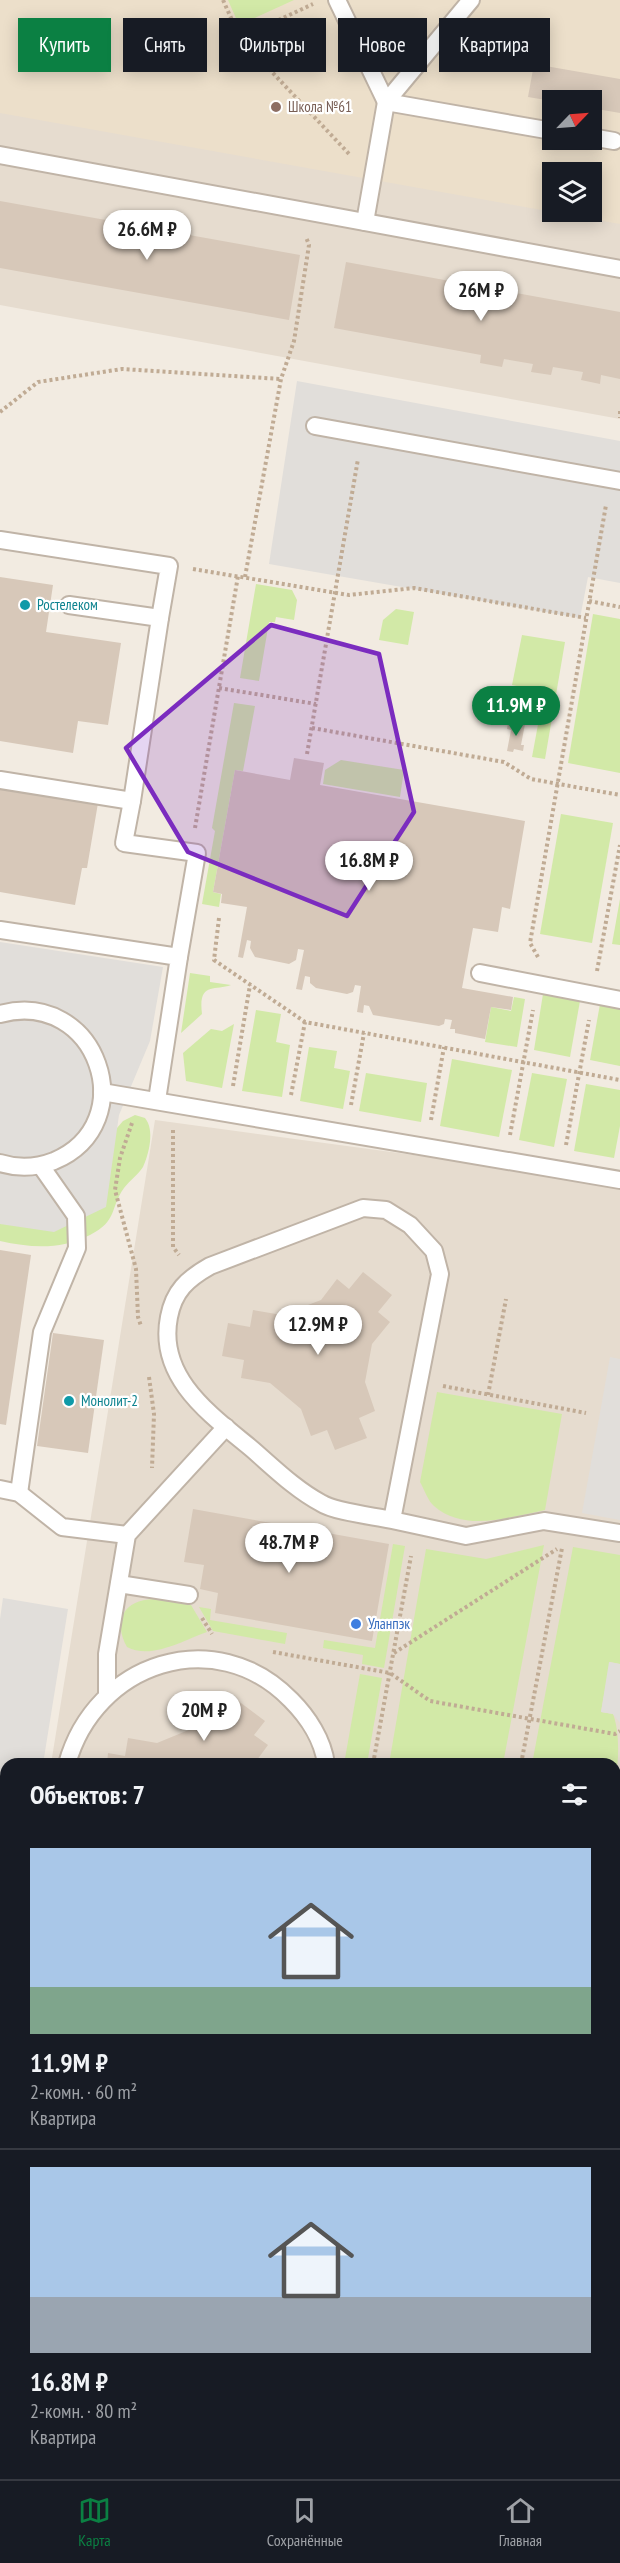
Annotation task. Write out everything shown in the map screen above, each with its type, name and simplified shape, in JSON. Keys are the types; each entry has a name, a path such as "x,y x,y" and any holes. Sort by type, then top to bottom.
{"lane":[{"path":"337,0 386,102"},
{"path":"365,222 386,102 471,0"},
{"path":"386,102 542,129"},
{"path":"602,139 614,141"},
{"path":"0,155 620,269"},
{"path":"315,426 615,481"},
{"path":"0,540 169,566 124,843 197,853 179,957 165,1101"},
{"path":"69,605 160,618"},
{"path":"0,780 132,801"},
{"path":"0,930 179,957"},
{"path":"480,973 620,1000"},
{"path":"0,1014 16,1009 42,1011 65,1021 85,1038 98,1061 102,1092 99,1114 86,1138 66,1156 41,1166 14,1167 0,1163"},
{"path":"102,1092 620,1180"},
{"path":"19,1493 42,1332 77,1248 76,1216 41,1166"},
{"path":"392,1520 440,1274 434,1251 410,1225 386,1210 363,1208 210,1266 193,1275 179,1288 170,1309 165,1334 171,1363 180,1379 195,1399 226,1427 295,1486 323,1505 392,1520 466,1536 544,1521 620,1533"},
{"path":"108,1694 107,1654 127,1535 226,1427"},
{"path":"0,1492 19,1493 62,1527 127,1535"},
{"path":"119,1584 189,1594"},
{"path":"68,1758 80,1728 92,1710 108,1694 125,1680 165,1663 186,1660 212,1661 238,1667 262,1677 283,1692 302,1711 316,1733 324,1758"}],"path":[{"path":"223,0 231,18"},
{"path":"283,18 322,0"},
{"path":"272,72 373,179"},
{"path":"245,577 281,378 294,341 309,245"},
{"path":"0,412 38,382 122,369 281,378"},
{"path":"620,411 620,418"},
{"path":"307,754 362,435"},
{"path":"510,1136 541,963 530,943 589,601 615,481"},
{"path":"169,566 349,595 414,588 586,618"},
{"path":"197,853 195,830 238,576"},
{"path":"589,601 620,607"},
{"path":"219,688 316,704"},
{"path":"312,728 504,762 531,779 620,795"},
{"path":"219,918 214,960 305,1022 620,1080"},
{"path":"586,971 608,975"},
{"path":"233,1086 250,985"},
{"path":"291,1095 305,1022"},
{"path":"351,1105 364,1033"},
{"path":"431,1120 444,1047"},
{"path":"165,1101 172,1247 193,1275"},
{"path":"144,1333 138,1317 136,1269 115,1190 120,1158 131,1124 165,1101"},
{"path":"488,1395 506,1299"},
{"path":"149,1367 154,1414 151,1464 159,1500"},
{"path":"419,1382 586,1413"},
{"path":"393,1653 562,1546 523,1758"},
{"path":"375,1758 411,1556"},
{"path":"262,1650 390,1673 430,1701 615,1734 620,1731"}],"highlighted area":[{"path":"271,625 379,654 414,812 347,916 188,852 126,748"}],"shaded area":[{"path":"0,0 620,0 620,419 0,305"},
{"name":"Школа №61","path":"0,0 620,0 620,224 602,221 602,162 542,162 542,210 0,113"},
{"path":"297,381 620,441 620,583 588,577 580,618 269,564"},
{"path":"0,942 163,967 150,1041 119,1115 106,1207 54,1232 0,1224"},
{"path":"155,1120 620,1183 620,1758 52,1758"},
{"path":"610,1357 620,1359 620,1520 582,1513"},
{"path":"3,1598 68,1609 44,1758 0,1758 0,1619"},
{"path":"609,1662 620,1664 620,1723 613,1714 601,1712"}],"green space":[{"path":"228,0 294,0 254,18 236,18"},
{"path":"256,584 292,590 297,600 294,620 276,617 275,622 269,622 259,681 240,678"},
{"path":"396,609 414,612 408,645 379,640 383,620"},
{"path":"593,614 620,619 620,773 568,763"},
{"path":"522,635 565,642 545,759 532,757 544,692 512,685"},
{"path":"234,703 255,706 243,771 235,770 213,892 221,894 219,907 202,904 215,831 212,828"},
{"path":"341,760 404,770 400,797 323,784 325,770"},
{"path":"561,814 613,823 592,943 540,934"},
{"path":"620,899 620,945 612,944"},
{"path":"190,973 210,976 210,982 231,985 205,992 201,1004 202,1014 181,1033"},
{"path":"543,994 580,1001 570,1057 534,1050"},
{"path":"514,997 525,999 517,1047 485,1042 491,1007 511,1011"},
{"path":"600,1004 620,1008 620,1066 590,1060"},
{"path":"256,1010 281,1014 276,1042 290,1045 282,1097 242,1091"},
{"path":"234,1024 222,1088 186,1081 183,1053 211,1029 222,1031"},
{"path":"309,1047 337,1051 334,1068 350,1071 343,1109 300,1101"},
{"path":"452,1059 512,1070 499,1137 440,1126"},
{"path":"366,1073 427,1083 421,1122 359,1111"},
{"path":"532,1073 567,1079 554,1147 519,1140"},
{"path":"586,1084 620,1090 620,1126 614,1158 574,1151"},
{"path":"135,1115 145,1118 150,1129 147,1156 143,1167 126,1185 109,1219 99,1230 79,1240 57,1245 35,1246 0,1241 0,1198 111,1135 123,1121"},
{"path":"437,1392 562,1414 545,1510 503,1519 474,1521 446,1514 432,1504 420,1482"},
{"path":"393,1544 405,1546 384,1668 362,1664 363,1655 323,1648 324,1640 375,1648"},
{"path":"544,1545 504,1758 390,1758 426,1549 486,1559"},
{"path":"573,1547 620,1555 620,1664 610,1662 601,1712 613,1714 617,1729 617,1758 533,1758"},
{"path":"154,1599 191,1605 207,1632 157,1650 136,1650 127,1647 121,1629 124,1614 135,1603"},
{"path":"199,1607 211,1609 210,1620 287,1633 285,1644 213,1631"},
{"path":"360,1674 382,1678 368,1758 345,1758"}],"building":[{"path":"550,67 620,79 620,113 602,110 602,90 542,90 542,99 528,97 533,72 550,72"},
{"path":"0,201 300,255 289,320 0,268"},
{"path":"346,262 620,312 620,379 601,375 600,384 581,380 583,372 553,367 551,375 531,372 533,364 504,359 502,367 480,363 481,355 334,328"},
{"path":"0,577 53,585 46,632 121,643 108,725 78,721 73,753 0,741"},
{"path":"508,723 525,724 521,745 524,745 523,751 514,749 513,752 507,751 511,730 507,729"},
{"path":"294,758 324,763 320,785 525,821 510,909 502,907 498,932 473,928 462,988 513,997 511,1010 491,1007 485,1039 455,1033 455,1029 450,1029 452,1020 445,1019 444,1024 439,1026 373,1015 369,1006 364,1005 363,1013 357,1012 361,986 355,985 353,992 347,994 316,988 310,983 310,977 305,976 302,990 296,989 304,950 298,949 296,960 289,964 255,957 250,948 251,941 247,940 243,958 238,957 247,907 221,903 222,894 213,892 235,770 290,780"},
{"path":"0,786 98,803 87,868 82,868 75,905 0,892"},
{"path":"0,1250 31,1255 6,1425 0,1424"},
{"path":"363,1272 392,1295 378,1312 390,1322 372,1344 365,1382 375,1411 359,1418 367,1438 335,1450 327,1430 311,1436 301,1409 270,1383 241,1378 244,1360 222,1356 228,1323 250,1327 253,1310 282,1315 321,1300 337,1279 349,1289"},
{"name":"Монолит-2","path":"53,1333 104,1340 88,1453 37,1446"},
{"path":"193,1509 389,1544 372,1641 215,1613 218,1593 200,1589 204,1565 184,1562"},
{"path":"237,1700 265,1721 254,1735 268,1745 258,1758 108,1758 108,1753 125,1756 128,1738 157,1743 196,1727 212,1703 227,1714"}],"place":[{"name":"Школа №61","path":"276,107"},
{"name":"Ростелеком","path":"25,605"},
{"name":"Монолит-2","path":"69,1401"},
{"name":"Уланпэк","path":"356,1624"}]}
